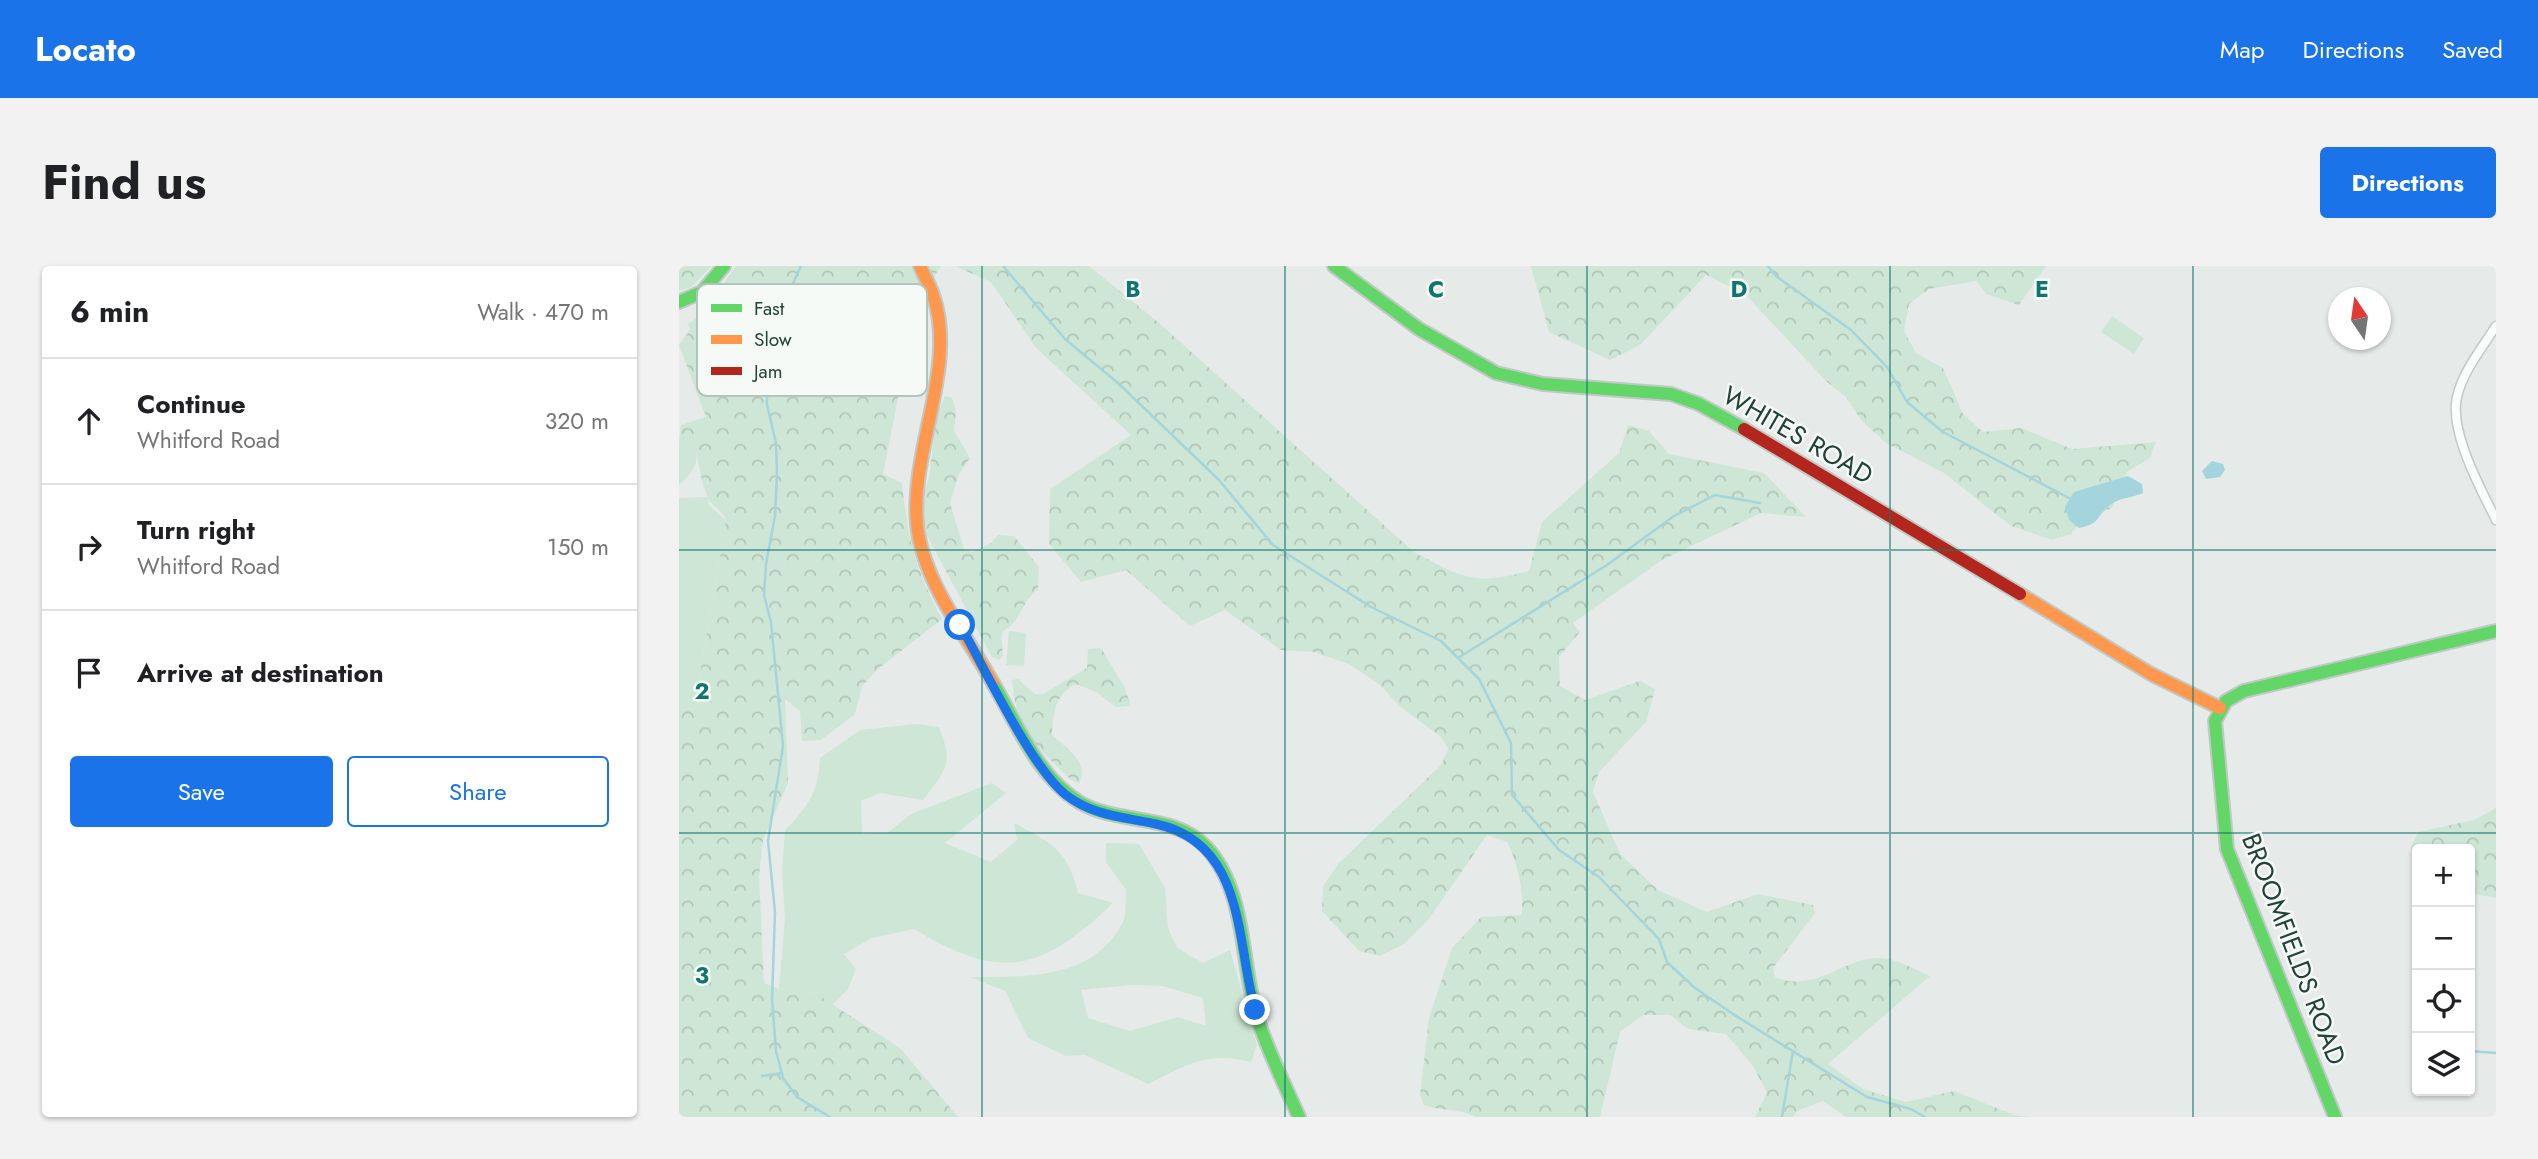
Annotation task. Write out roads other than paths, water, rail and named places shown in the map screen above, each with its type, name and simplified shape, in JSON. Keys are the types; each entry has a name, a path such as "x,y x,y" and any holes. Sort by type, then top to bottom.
{"street":[{"path":"709,284 725,266"},
{"path":"920,266 936,299 940,334 916,500 918,533 934,580 1038,762 1058,788 1097,812 1159,824 1188,834 1202,843 1215,858 1227,883 1255,1010 1299,1117"},
{"name":"WHITES ROAD","path":"1333,266 1419,329 1496,373 1543,383 1671,394 1699,404 1804,463 2151,674 2220,708"},
{"path":"679,302 697,294"},
{"path":"2496,326 2462,382 2455,409 2466,453 2496,520"},
{"path":"2220,708 2230,697 2244,691 2496,631"},
{"name":"BROOMFIELDS ROAD","path":"2220,708 2215,721 2215,743 2230,859 2335,1117"}],"water":[{"path":"2212,461 2223,464 2225,470 2220,477 2206,479 2202,471"},
{"path":"2128,476 2142,484 2143,493 2114,502 2095,522 2086,526 2079,528 2069,520 2065,507 2074,492"}],"waterway":[{"path":"793,284 801,266"},
{"path":"1003,266 1065,339 1118,383 1219,480 1273,545 1371,607 1441,641 1479,679 1511,743 1512,795 1559,850 1599,877 1659,939 1667,962 1695,988 1867,1097 1911,1109 1925,1117"},
{"path":"1768,266 1776,276 1851,330 1887,367 1907,402 1943,432 2069,498"},
{"path":"767,396 776,443 777,473 775,516 766,564 764,595 771,622 783,746 768,841 775,912 772,999 776,1051 783,1078 797,1097 830,1117"},
{"path":"1458,658 1607,565 1674,516 1715,495 1760,503"},
{"path":"1782,1117 1793,1051"},
{"path":"2475,1051 2496,1053"},
{"path":"762,1076 782,1073"}]}
